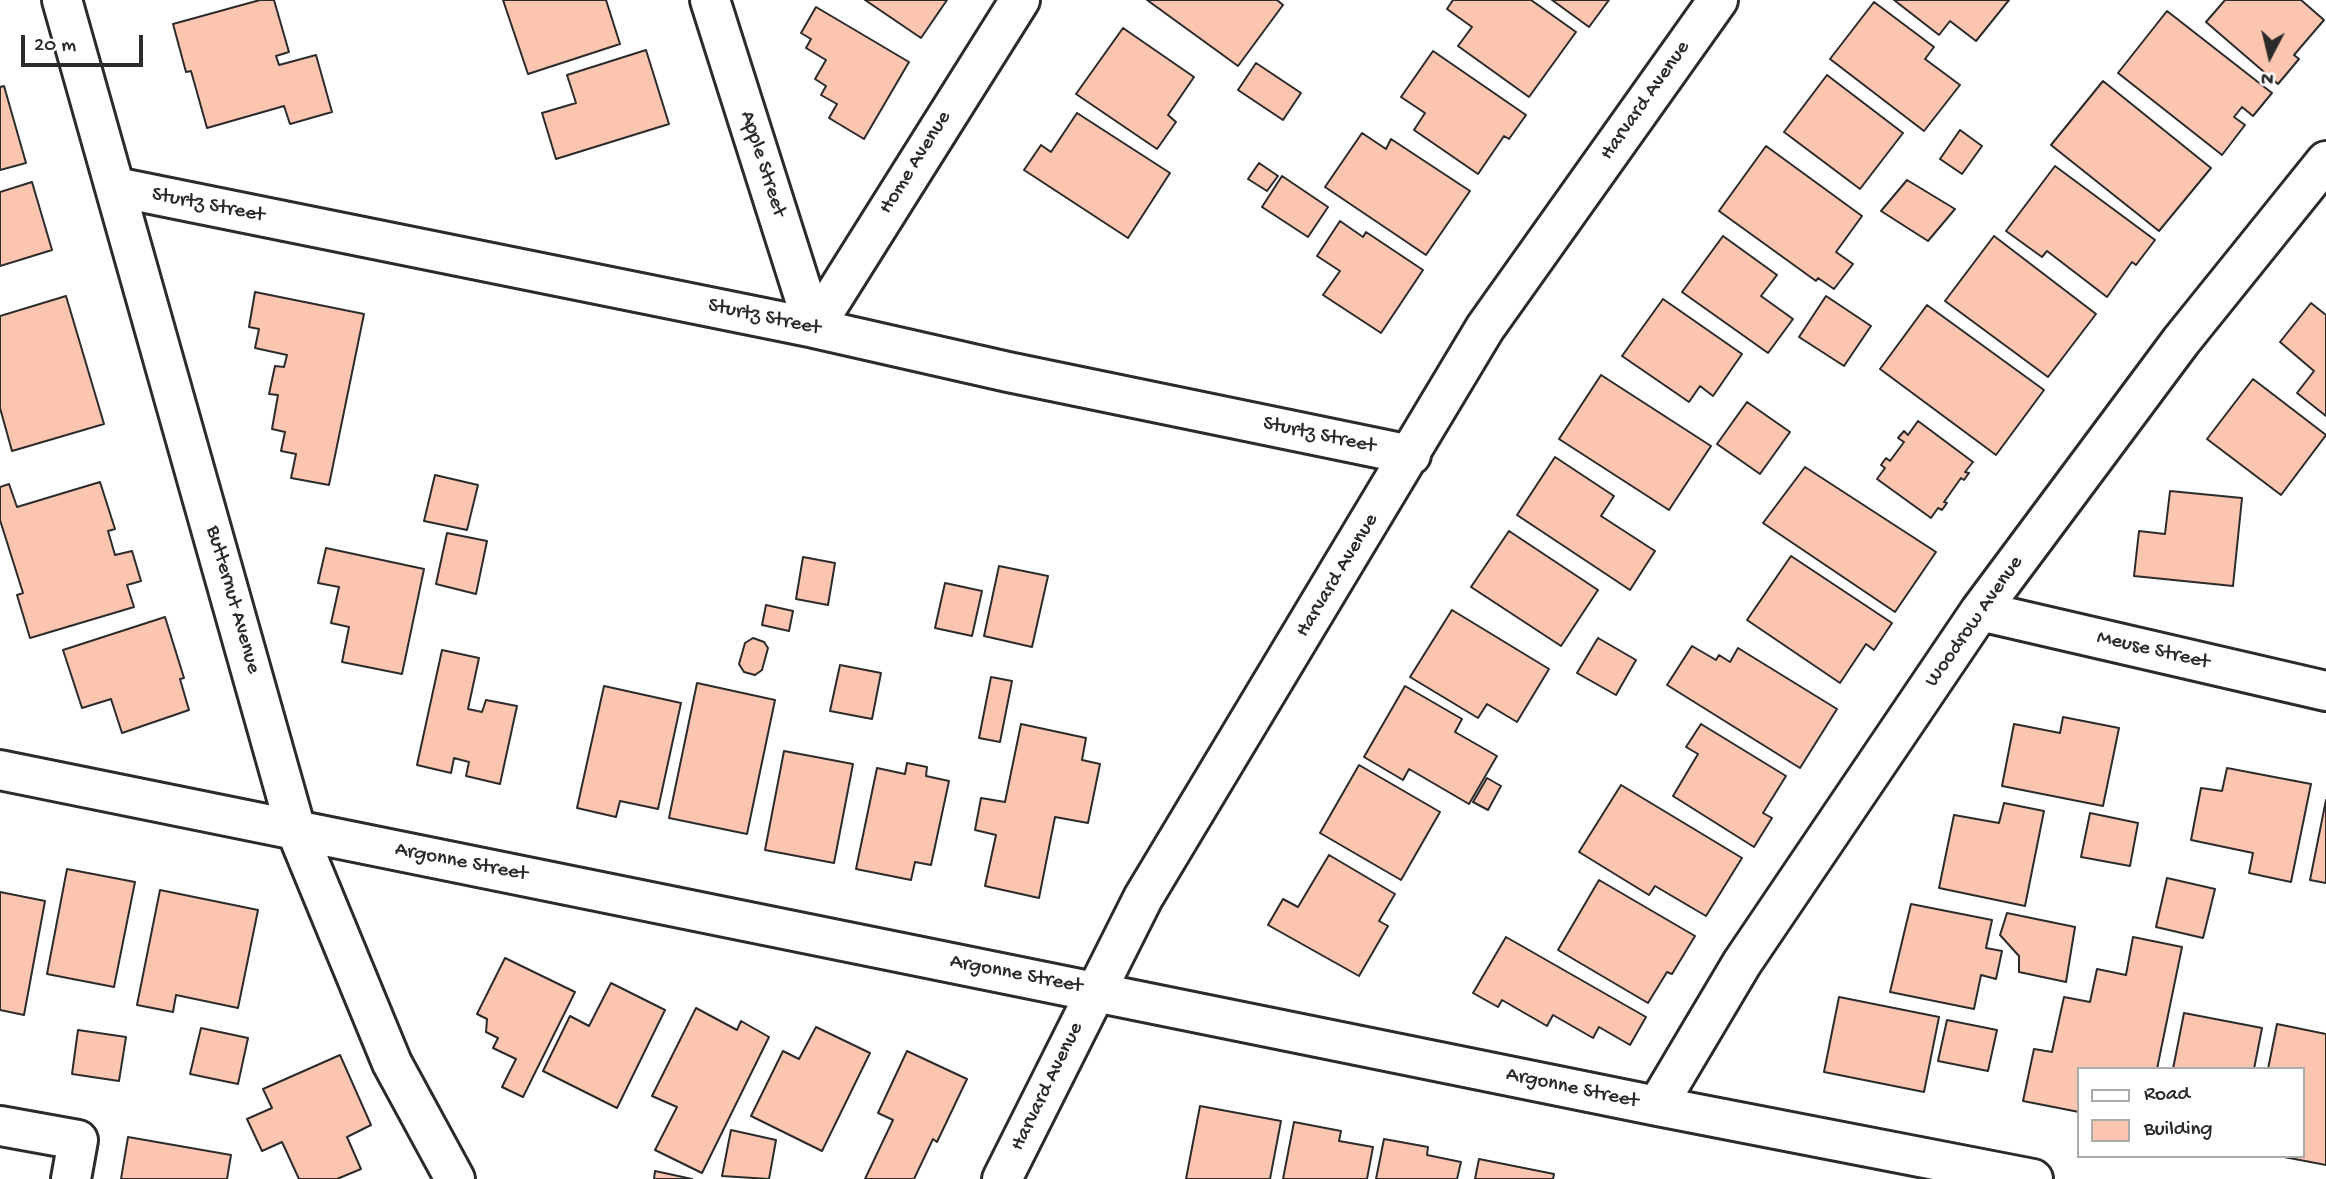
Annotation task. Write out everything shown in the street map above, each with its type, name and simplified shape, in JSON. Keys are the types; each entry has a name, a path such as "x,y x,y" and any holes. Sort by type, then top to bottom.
{"street":[{"name":"Butternut Avenue","path":"62,0 296,830 392,1063 456,1179"},
{"name":"Apple Street","path":"710,0 814,328"},
{"name":"Home Avenue","path":"814,328 1020,0"},
{"name":"Harvard Avenue","path":"1002,1179 1143,898 1485,328 1718,0"},
{"name":"Woodrow Avenue","path":"1657,1106 1742,963 1980,611 2181,341 2326,161"},
{"name":"Sturtz Street","path":"116,187 814,328 1009,372 1411,455"},
{"name":"Meuse Street","path":"1980,611 2326,691"},
{"name":"Argonne Street","path":"0,770 1657,1106 2033,1179"},
{"path":"0,1126 78,1140 71,1179"}],"building":[{"path":"260,0 274,0 289,52 276,56 279,65 316,55 332,112 290,124 284,106 207,128 191,71 186,72 173,24"},
{"path":"503,0 606,0 620,44 528,74"},
{"path":"865,0 947,0 921,38"},
{"path":"1147,0 1277,0 1283,5 1238,66"},
{"path":"1453,0 1531,0 1576,32 1529,97 1458,46 1472,27 1447,9"},
{"path":"1552,0 1609,0 1589,27"},
{"path":"1894,0 2009,0 1976,41 1950,21 1939,35"},
{"path":"2225,0 2301,0 2324,20 2294,55 2299,59 2278,84 2206,22"},
{"path":"1874,2 1934,47 1925,59 1960,85 1924,131 1830,59"},
{"path":"816,7 909,62 864,139 829,118 837,104 821,95 826,86 815,79 826,60 806,48 811,39 801,33"},
{"path":"2167,11 2272,93 2253,116 2242,107 2234,117 2245,125 2222,155 2118,73"},
{"path":"1123,28 1194,77 1168,115 1176,122 1157,149 1076,94"},
{"path":"646,50 669,124 556,159 542,113 576,103 567,75"},
{"path":"1433,51 1526,115 1509,139 1504,136 1478,174 1414,130 1425,113 1401,97"},
{"path":"1256,63 1301,93 1283,120 1238,90"},
{"path":"1827,75 1903,133 1860,189 1784,132"},
{"path":"2103,81 2211,168 2159,231 2051,145"},
{"path":"4,86 26,163 0,170 0,87"},
{"path":"1077,113 1170,173 1128,238 1024,170 1041,145 1051,152"},
{"path":"1960,130 1982,146 1962,174 1940,159"},
{"path":"1362,133 1386,149 1391,139 1470,191 1426,255 1325,187"},
{"path":"1766,146 1862,216 1836,252 1853,264 1834,289 1818,278 1816,281 1719,211"},
{"path":"1259,163 1278,176 1267,191 1248,179"},
{"path":"2055,166 2155,240 2136,265 2132,262 2107,297 2047,251 2042,257 2006,231"},
{"path":"1282,176 1328,207 1308,237 1262,207"},
{"path":"1907,180 1955,209 1928,241 1881,211"},
{"path":"32,182 52,250 0,266 0,192"},
{"path":"1340,221 1363,237 1366,232 1423,270 1381,333 1323,295 1340,271 1317,256"},
{"path":"1723,236 1777,275 1761,296 1793,319 1768,353 1682,292"},
{"path":"1994,236 2096,314 2048,377 1945,301"},
{"path":"255,292 364,314 329,485 291,478 296,454 281,451 285,432 272,429 278,395 269,394 275,366 284,367 287,355 255,348 259,329 249,327"},
{"path":"66,296 104,424 12,451 0,408 0,316"},
{"path":"1826,296 1871,326 1844,366 1799,337"},
{"path":"1663,299 1742,354 1713,396 1700,386 1689,402 1622,356"},
{"path":"2311,303 2326,315 2326,416 2297,393 2314,371 2280,342"},
{"path":"1927,305 2044,390 1996,455 1880,369"},
{"path":"1601,375 1711,446 1669,510 1559,439"},
{"path":"2253,379 2326,435 2281,495 2207,439"},
{"path":"1747,402 1790,432 1760,474 1717,444"},
{"path":"1918,421 1973,462 1965,472 1969,473 1964,480 1961,478 1944,502 1947,503 1942,510 1938,508 1931,518 1877,479 1885,468 1881,465 1886,458 1890,461 1904,442 1898,438 1904,431 1908,435"},
{"path":"1555,457 1614,496 1601,516 1655,551 1630,590 1517,515"},
{"path":"1805,467 1936,552 1895,612 1763,523"},
{"path":"435,475 478,485 467,530 424,521"},
{"path":"100,482 115,529 108,531 115,555 132,551 141,581 127,585 134,607 30,638 17,595 23,593 0,520 0,487 9,484 17,507"},
{"path":"2170,491 2242,498 2233,586 2134,576 2139,531 2165,534"},
{"path":"1509,531 1598,590 1561,646 1471,587"},
{"path":"447,533 487,541 476,594 436,584"},
{"path":"326,548 424,569 402,674 342,662 349,627 331,623 339,587 318,583"},
{"path":"1791,556 1892,623 1874,650 1866,644 1840,683 1747,620"},
{"path":"803,557 835,563 828,605 796,599"},
{"path":"999,566 1048,576 1032,647 984,636"},
{"path":"945,583 982,591 972,636 935,628"},
{"path":"766,605 793,611 789,631 762,625"},
{"path":"1452,610 1549,669 1517,722 1487,704 1478,718 1410,677"},
{"path":"165,617 184,678 180,679 189,710 122,733 111,699 82,708 63,650"},
{"path":"753,638 764,642 768,648 762,670 755,675 744,672 739,664 745,643"},
{"path":"1598,638 1636,660 1616,695 1577,673"},
{"path":"1692,646 1716,660 1719,655 1730,662 1738,648 1837,709 1800,768 1667,685"},
{"path":"442,650 479,658 468,709 482,712 486,700 517,706 500,784 466,776 469,762 454,758 451,773 417,765"},
{"path":"840,665 881,673 872,719 830,711"},
{"path":"991,677 1012,681 1000,742 979,738"},
{"path":"697,683 775,700 747,834 669,818"},
{"path":"604,686 681,703 658,809 620,801 616,817 577,808"},
{"path":"1405,686 1462,719 1455,732 1497,756 1469,804 1409,769 1403,780 1364,757"},
{"path":"2063,717 2119,728 2103,806 2002,786 2014,724 2060,733"},
{"path":"1021,724 1086,738 1082,760 1100,764 1088,823 1055,817 1039,898 985,886 996,835 975,830 981,798 1005,802"},
{"path":"1701,724 1786,776 1763,813 1772,818 1754,847 1673,796 1698,754 1686,747"},
{"path":"784,751 853,764 834,863 765,850"},
{"path":"907,763 927,767 926,776 949,781 931,865 915,862 911,880 856,869 877,768 905,774"},
{"path":"1359,765 1440,812 1401,880 1320,833"},
{"path":"2227,768 2311,784 2291,882 2249,873 2253,853 2191,840 2201,788 2222,791"},
{"path":"1487,778 1501,786 1488,810 1473,802"},
{"path":"1621,785 1742,858 1706,916 1655,886 1649,895 1579,852"},
{"path":"2326,800 2326,883 2310,880"},
{"path":"2004,803 2044,811 2025,906 1939,888 1954,815 1999,823"},
{"path":"2090,813 2138,823 2130,866 2081,857"},
{"path":"1329,855 1395,894 1379,921 1388,926 1359,976 1268,925 1283,899 1298,907"},
{"path":"67,869 135,882 114,987 47,974"},
{"path":"2167,878 2215,889 2203,938 2156,927"},
{"path":"1599,880 1695,936 1672,974 1667,972 1648,1003 1558,950"},
{"path":"160,890 258,910 238,1008 176,995 173,1012 137,1005"},
{"path":"0,892 45,901 24,1015 0,1010"},
{"path":"1911,904 1992,920 1986,948 2002,951 1996,979 1981,975 1974,1009 1890,992"},
{"path":"2007,913 2075,927 2066,982 2019,972 2019,956 2000,935"},
{"path":"1506,937 1646,1017 1630,1045 1599,1027 1593,1038 1553,1015 1547,1026 1502,1000 1498,1007 1473,993"},
{"path":"2133,937 2182,947 2157,1067 2078,1067 2078,1112 2023,1101 2034,1049 2052,1052 2064,997 2090,1002 2097,969 2126,975"},
{"path":"505,958 575,992 523,1097 502,1087 516,1059 493,1048 498,1038 486,1032 487,1019 477,1014"},
{"path":"611,983 665,1010 617,1108 543,1071 570,1016 589,1026"},
{"path":"1839,997 1939,1017 1924,1092 1824,1072"},
{"path":"696,1008 737,1030 741,1021 769,1037 702,1173 655,1150 677,1107 652,1096"},
{"path":"2184,1013 2262,1028 2254,1067 2173,1067"},
{"path":"1947,1020 1997,1030 1988,1071 1938,1061"},
{"path":"2277,1024 2326,1034 2326,1165 2289,1158 2305,1158 2305,1067 2268,1067"},
{"path":"816,1027 870,1053 822,1151 751,1116 783,1051 799,1059"},
{"path":"201,1028 248,1038 238,1084 190,1074"},
{"path":"78,1030 126,1037 119,1081 72,1074"},
{"path":"907,1051 967,1079 937,1142 933,1139 914,1179 865,1179 893,1120 878,1113"},
{"path":"340,1055 371,1125 347,1137 361,1169 337,1179 299,1179 282,1142 262,1151 247,1119 272,1108 263,1089"},
{"path":"1200,1106 1281,1121 1270,1179 1186,1179"},
{"path":"1294,1122 1341,1131 1339,1141 1373,1147 1367,1179 1283,1179"},
{"path":"731,1130 776,1140 769,1179 722,1176"},
{"path":"128,1137 231,1155 227,1179 121,1179"},
{"path":"1384,1139 1428,1147 1427,1155 1461,1162 1457,1179 1376,1179"},
{"path":"1479,1159 1554,1174 1553,1179 1475,1179"},
{"path":"655,1171 692,1179 654,1179"}]}
